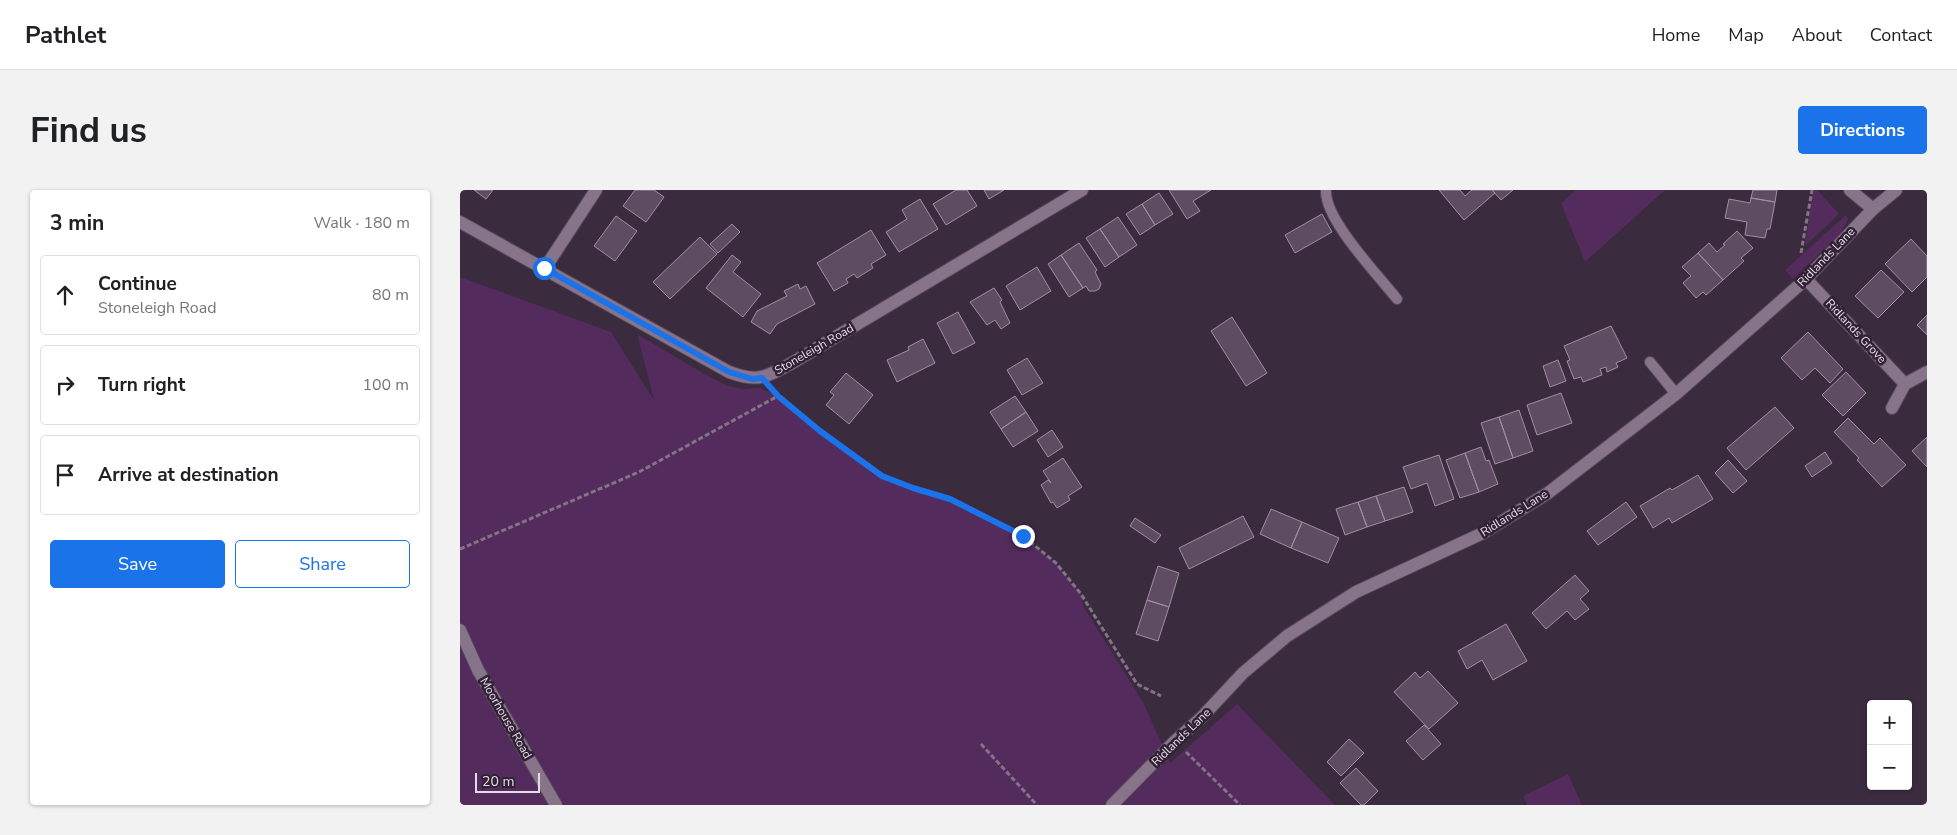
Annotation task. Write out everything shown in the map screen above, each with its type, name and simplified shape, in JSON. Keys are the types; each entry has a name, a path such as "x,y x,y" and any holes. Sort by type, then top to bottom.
{"street":[{"path":"544,268 596,190"},
{"name":"Stoneleigh Road","path":"460,222 729,372 752,379 762,378 792,363 1082,190"},
{"path":"1850,190 1873,209"},
{"name":"Ridlands Lane","path":"1112,805 1175,741 1201,718 1242,673 1287,636 1356,592 1483,533 1548,493 1676,394 1806,279 1873,209 1896,190"},
{"name":"Ridlands Grove","path":"1806,279 1905,384"},
{"path":"1892,408 1905,384 1927,372"},
{"name":"Moorhouse Road","path":"460,630 478,670 556,805"}],"lane":[{"path":"1326,190 1326,199 1332,215 1348,238 1398,299"},
{"path":"1650,362 1676,394"}],"path":[{"path":"1801,253 1812,190"},
{"path":"762,378 778,396 849,453 882,476 950,499 1023,536 1056,563 1081,594 1137,684 1161,696"},
{"path":"460,549 639,472 778,396"},
{"path":"1175,741 1240,805"},
{"path":"981,744 1037,805"}],"shaded area":[{"path":"1576,190 1665,190 1585,262 1561,203"},
{"path":"1813,190 1817,190 1839,214 1805,246"},
{"path":"1846,215 1848,219 1839,235 1793,279 1785,270"},
{"path":"460,277 611,332 654,400 637,334 726,385 741,389 760,388 778,396 820,431 882,476 950,499 1023,536 1056,563 1081,594 1083,606 1143,702 1170,763 1237,704 1335,805 460,805"},
{"path":"1568,774 1582,805 1527,805 1523,796"}],"building":[{"path":"474,190 493,190 486,199"},
{"path":"635,190 654,190 664,197 646,222 623,206"},
{"path":"956,190 967,190 977,206 946,225 933,204"},
{"path":"984,190 1004,190 989,199"},
{"path":"1169,190 1211,190 1193,201 1200,211 1187,219"},
{"path":"1439,190 1460,190 1465,196 1472,190 1492,190 1495,193 1464,220"},
{"path":"1492,190 1513,190 1501,200"},
{"path":"1753,190 1777,190 1775,202 1751,198"},
{"path":"1159,193 1173,214 1155,225 1142,204"},
{"path":"1751,198 1775,202 1770,229 1767,229 1765,238 1745,235 1747,222 1725,218 1729,199 1750,203"},
{"path":"920,199 938,229 899,252 886,232 907,219 902,210"},
{"path":"1142,204 1155,225 1140,235 1126,214"},
{"path":"1322,214 1332,232 1295,253 1285,235"},
{"path":"616,216 637,231 615,261 594,246"},
{"path":"1118,217 1137,245 1119,257 1100,229"},
{"path":"732,224 740,232 718,253 710,244"},
{"path":"1100,229 1119,257 1105,267 1086,238"},
{"path":"871,230 886,255 871,264 873,268 857,278 854,274 846,279 848,283 834,291 817,263"},
{"path":"1737,231 1753,248 1741,258 1744,261 1723,280 1698,253 1709,243 1717,252"},
{"path":"700,237 717,254 670,299 653,282"},
{"path":"1911,239 1927,256 1927,277 1912,292 1885,264"},
{"path":"1079,243 1097,270 1095,272 1101,284 1099,289 1095,291 1089,291 1086,286 1083,288 1061,255"},
{"path":"1698,253 1723,280 1706,295 1703,292 1696,298 1683,283 1691,276 1682,267"},
{"path":"732,255 741,262 733,272 761,294 743,317 706,288"},
{"path":"1061,255 1083,288 1069,297 1048,264"},
{"path":"1037,267 1051,291 1020,310 1006,286"},
{"path":"1881,270 1904,292 1878,318 1855,296"},
{"path":"798,284 800,289 806,286 815,304 777,324 770,334 751,322 757,311 787,296 784,291"},
{"path":"994,288 1002,300 1000,302 1010,323 1001,329 995,320 987,325 970,302"},
{"path":"958,312 975,343 953,354 937,323"},
{"path":"1927,315 1927,335 1917,325"},
{"path":"1232,317 1267,373 1246,386 1211,331"},
{"path":"1611,326 1627,358 1616,363 1618,367 1607,372 1606,367 1600,369 1602,375 1583,382 1581,377 1574,379 1567,361 1570,360 1564,346"},
{"path":"1808,332 1843,369 1830,383 1815,368 1802,380 1781,358"},
{"path":"923,339 935,363 897,382 887,360 909,350 908,347"},
{"path":"1027,358 1043,383 1022,395 1007,370"},
{"path":"1558,360 1566,381 1550,387 1543,366"},
{"path":"1846,372 1866,393 1843,416 1822,395"},
{"path":"846,373 873,395 849,424 826,405 834,395 830,392"},
{"path":"1561,393 1572,423 1537,435 1527,405"},
{"path":"1015,396 1026,412 1001,429 990,412"},
{"path":"1775,407 1794,428 1746,470 1727,448"},
{"path":"1519,410 1533,451 1513,458 1499,417"},
{"path":"1026,412 1038,431 1013,447 1001,429"},
{"path":"1499,417 1513,458 1495,464 1481,423"},
{"path":"1848,418 1874,444 1880,438 1906,465 1882,487 1857,460 1859,458 1834,432"},
{"path":"1052,430 1063,447 1048,457 1037,440"},
{"path":"1927,437 1927,467 1912,451"},
{"path":"1481,447 1486,461 1489,460 1498,484 1479,492 1465,453"},
{"path":"1825,452 1832,463 1812,477 1805,466"},
{"path":"1465,453 1479,492 1460,498 1446,460"},
{"path":"1439,455 1454,499 1435,506 1427,483 1411,489 1403,467"},
{"path":"1063,458 1082,487 1068,496 1070,500 1057,508 1053,502 1051,503 1041,485 1048,480 1051,483 1043,471"},
{"path":"1728,460 1747,481 1733,493 1715,473"},
{"path":"1698,475 1713,499 1672,523 1669,518 1653,528 1640,506 1670,488 1672,490"},
{"path":"1404,487 1413,512 1385,521 1376,496"},
{"path":"1376,496 1385,521 1367,527 1358,502"},
{"path":"1358,502 1367,527 1345,535 1336,509"},
{"path":"1626,502 1637,517 1598,545 1587,531"},
{"path":"1271,509 1302,522 1291,548 1260,534"},
{"path":"1243,516 1254,537 1189,569 1179,548"},
{"path":"1135,518 1161,535 1155,543 1130,526"},
{"path":"1302,522 1339,538 1328,563 1291,548"},
{"path":"1158,566 1179,573 1169,607 1147,600"},
{"path":"1575,575 1589,591 1580,599 1589,609 1575,620 1567,611 1546,629 1532,613"},
{"path":"1147,600 1169,607 1158,641 1136,634"},
{"path":"1506,624 1527,661 1493,680 1482,660 1467,669 1458,651"},
{"path":"1428,671 1458,703 1429,729 1394,692 1415,672 1420,678"},
{"path":"1424,725 1441,744 1423,760 1406,741"},
{"path":"1349,739 1364,753 1341,776 1327,762"},
{"path":"1356,768 1378,791 1364,805 1361,805 1340,783"}],"route":[{"path":"544,268 729,372 752,379 762,378 778,396 820,431 882,476 950,499 1023,536"}]}
